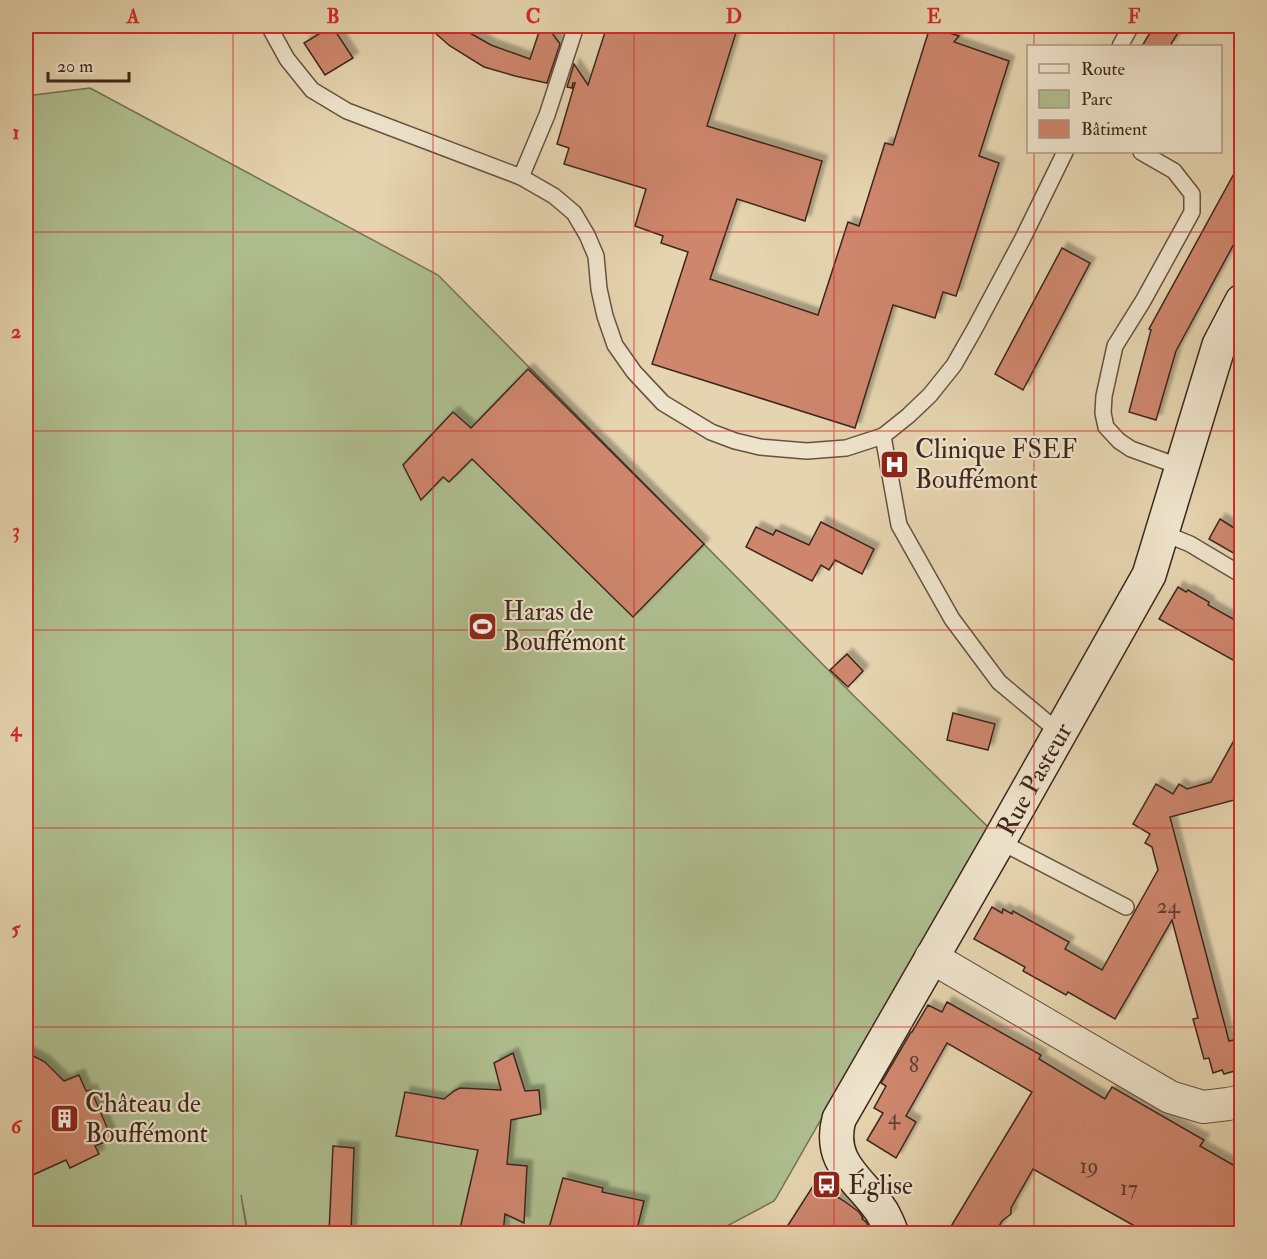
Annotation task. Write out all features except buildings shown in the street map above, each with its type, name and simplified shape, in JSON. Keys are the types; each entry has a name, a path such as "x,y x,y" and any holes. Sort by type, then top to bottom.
{"street":[{"name":"Rue Pasteur","path":"892,1233 882,1212 848,1172 839,1155 836,1130 839,1119 1149,575 1219,345 1242,302"},
{"path":"931,957 1170,1097 1203,1107 1242,1101"}],"lane":[{"path":"270,26 287,59 312,90 347,111 521,177 554,196 574,213 596,256 599,289 615,345 634,372 663,403 711,432 760,447 807,451 846,448 883,435 930,395 954,365 1023,238 1065,153"},
{"path":"521,177 547,115 576,26"},
{"path":"1121,45 1131,26"},
{"path":"1143,153 1174,171 1192,194 1192,212 1143,301 1115,346 1104,396 1103,413 1106,427 1119,441 1131,449 1181,467"},
{"path":"883,435 899,525 952,619 999,682 1060,733"},
{"path":"1163,533 1190,544 1242,575"},
{"path":"999,841 1126,907"}],"green space":[{"name":"Haras de Bouffémont","path":"90,88 438,275 854,696 988,827 774,1201 712,1234 248,1233 241,1195 247,1233 26,1233 26,96"}],"place":[{"name":"Clinique FSEF Bouffémont","path":"894,464"},
{"name":"Haras de Bouffémont","path":"482,626"},
{"name":"Château de Bouffémont","path":"64,1118"},
{"name":"Église","path":"827,1185"}]}
